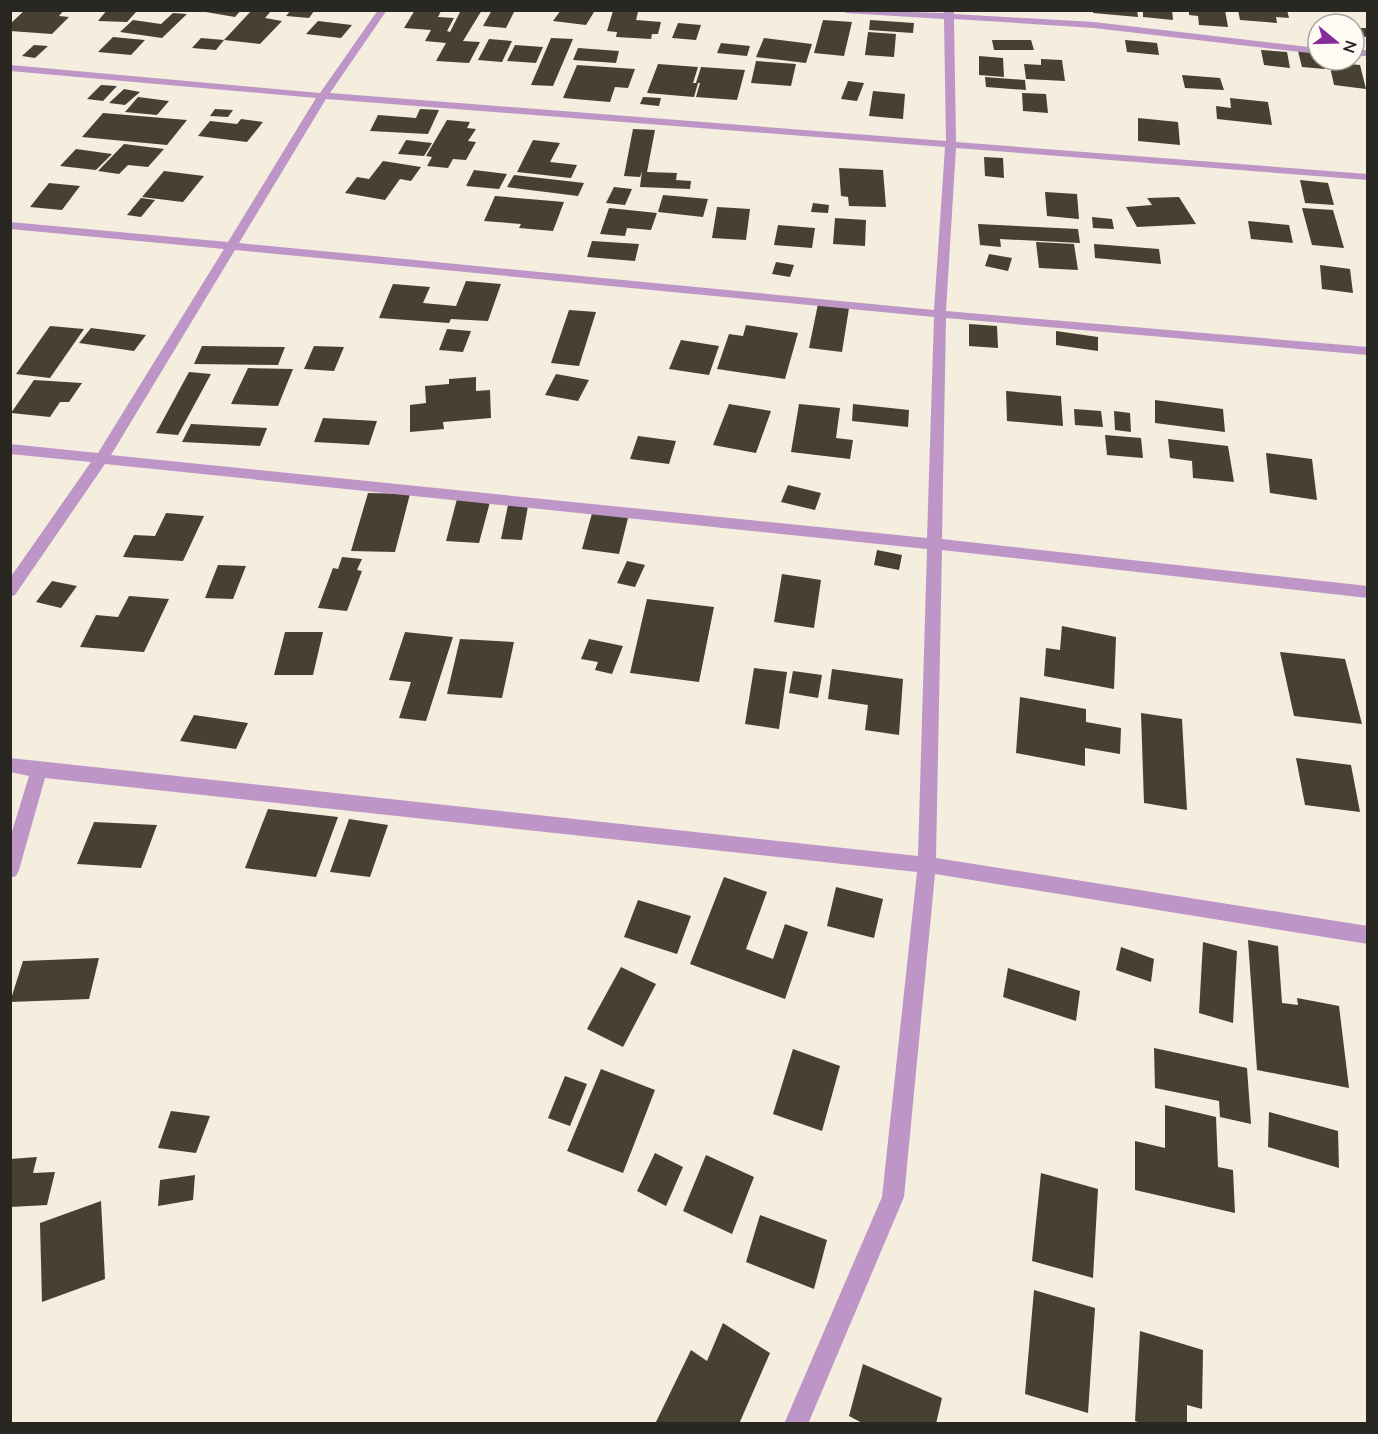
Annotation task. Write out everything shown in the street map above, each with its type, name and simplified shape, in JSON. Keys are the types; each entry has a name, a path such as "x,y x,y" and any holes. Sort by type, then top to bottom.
{"street":[{"path":"10,591 101,459 323,96 383,10"},
{"path":"846,10 949,14 1094,25 1306,50"},
{"path":"796,1424 893,1197 927,866 940,314 951,146 949,14"},
{"path":"10,68 323,96 1368,177"},
{"path":"10,225 940,314 1368,351"},
{"path":"10,449 934,544 1368,592"},
{"path":"10,765 927,866 1368,935"},
{"path":"10,870 39,770"}],"building":[{"path":"25,10 64,10 59,16 69,17 52,34 10,31 10,24"},
{"path":"107,10 136,12 127,22 98,21"},
{"path":"194,10 241,10 235,17"},
{"path":"252,10 272,10 265,18 282,21 260,44 224,40"},
{"path":"291,10 314,11 309,18 286,16"},
{"path":"415,10 441,11 438,17 454,18 447,31 450,32 461,10 482,10 463,41 480,42 469,63 436,61 446,43 425,41 431,30 404,28"},
{"path":"492,10 515,10 506,28 483,26"},
{"path":"561,10 594,12 586,25 553,21"},
{"path":"1093,10 1137,10 1138,17 1093,13"},
{"path":"1143,10 1172,10 1173,20 1143,17"},
{"path":"1189,10 1225,10 1228,27 1199,25 1198,16 1189,15"},
{"path":"1238,10 1287,10 1289,18 1276,17 1277,23 1240,20"},
{"path":"613,11 638,12 636,20 661,22 658,34 652,34 651,39 616,37 617,32 607,31"},
{"path":"173,13 187,14 162,38 120,32 133,20 161,24"},
{"path":"823,20 852,22 844,56 814,53"},
{"path":"870,20 914,23 913,33 869,30"},
{"path":"318,21 352,25 341,38 306,34"},
{"path":"678,23 701,25 696,40 672,38"},
{"path":"868,32 896,34 894,57 865,55"},
{"path":"113,37 145,40 131,55 98,52"},
{"path":"201,38 224,40 216,50 192,48"},
{"path":"551,38 573,39 553,86 531,85"},
{"path":"764,38 812,44 806,63 756,57"},
{"path":"489,39 512,41 502,62 478,60"},
{"path":"992,40 1031,40 1034,50 994,50"},
{"path":"1125,40 1157,43 1159,55 1127,52"},
{"path":"721,43 750,46 747,56 717,53"},
{"path":"34,45 48,46 35,58 22,56"},
{"path":"515,45 543,47 536,63 507,61"},
{"path":"578,48 619,51 616,63 573,60"},
{"path":"1261,50 1287,52 1290,68 1264,65"},
{"path":"1298,51 1306,52 1306,67 1302,67"},
{"path":"979,56 1003,58 1004,77 979,75"},
{"path":"1041,59 1062,60 1065,81 1026,79 1024,64 1041,65"},
{"path":"756,61 796,64 791,86 751,83"},
{"path":"658,64 698,67 693,83 698,83 694,97 647,93"},
{"path":"577,65 635,69 628,88 615,87 610,102 563,98"},
{"path":"701,67 745,70 737,100 696,97 700,83 696,83"},
{"path":"1331,72 1362,72 1366,89 1334,85"},
{"path":"1182,75 1220,78 1224,90 1185,88"},
{"path":"985,77 1025,80 1026,90 986,87"},
{"path":"848,81 864,83 857,101 841,99"},
{"path":"101,85 117,86 103,101 87,99"},
{"path":"124,89 140,92 125,105 109,103"},
{"path":"873,91 905,94 903,119 869,116"},
{"path":"1022,93 1046,94 1048,113 1023,111"},
{"path":"138,97 169,101 157,115 125,112"},
{"path":"643,97 661,98 659,106 640,104"},
{"path":"1230,98 1268,102 1272,125 1217,119 1216,106 1231,108"},
{"path":"215,109 233,110 228,117 210,116"},
{"path":"420,109 439,110 428,134 370,131 378,115 416,118"},
{"path":"103,113 187,120 167,145 82,137"},
{"path":"1138,118 1178,122 1180,145 1138,141"},
{"path":"241,119 263,122 247,142 198,136 210,121 237,124"},
{"path":"447,120 470,122 467,128 476,129 468,141 476,142 466,160 453,159 448,168 427,166 432,157 426,156"},
{"path":"633,129 655,130 647,172 677,173 676,180 691,181 690,189 640,187 642,171 640,177 624,176"},
{"path":"406,140 432,143 424,156 398,154"},
{"path":"533,140 560,143 550,162 577,165 571,178 517,172"},
{"path":"124,144 164,149 148,167 128,165 119,174 98,171"},
{"path":"76,149 112,154 96,170 60,166"},
{"path":"984,157 1003,158 1004,178 985,176"},
{"path":"383,161 421,167 411,181 400,179 385,200 345,193 357,177 369,179"},
{"path":"839,168 883,170 886,207 849,206 848,197 841,196"},
{"path":"474,170 507,174 499,189 466,186"},
{"path":"164,171 204,176 183,202 142,197"},
{"path":"514,175 584,183 578,196 507,187"},
{"path":"1300,180 1328,183 1334,205 1305,203"},
{"path":"49,183 80,186 62,210 30,207"},
{"path":"614,187 632,189 625,205 606,203"},
{"path":"1045,192 1077,194 1079,219 1047,216"},
{"path":"663,195 708,199 703,217 658,212"},
{"path":"495,196 564,202 553,231 519,228 521,224 484,221"},
{"path":"1179,197 1196,224 1137,227 1126,207 1152,205 1147,198"},
{"path":"141,198 155,200 141,217 127,215"},
{"path":"813,203 829,205 828,213 811,212"},
{"path":"717,207 750,209 746,240 712,238"},
{"path":"609,208 657,213 651,230 627,228 625,236 600,234"},
{"path":"1302,208 1333,210 1344,248 1312,245"},
{"path":"1092,217 1112,219 1114,229 1093,228"},
{"path":"835,218 866,220 865,246 833,244"},
{"path":"1248,221 1289,225 1293,243 1251,239"},
{"path":"978,224 1078,229 1080,243 1000,239 1001,247 980,245"},
{"path":"778,225 815,228 812,248 774,245"},
{"path":"592,241 639,244 635,261 587,257"},
{"path":"1036,242 1074,244 1078,270 1039,268"},
{"path":"1094,244 1159,249 1161,264 1095,258"},
{"path":"989,254 1012,258 1008,271 985,266"},
{"path":"776,262 794,265 790,277 772,274"},
{"path":"1320,265 1350,269 1353,293 1322,289"},
{"path":"466,281 501,284 488,321 451,319 449,323 379,318 393,284 430,287 423,303 456,306"},
{"path":"818,304 849,308 842,352 809,348"},
{"path":"569,310 596,312 579,366 551,363"},
{"path":"969,324 997,326 998,348 969,346"},
{"path":"746,325 798,333 785,379 717,369 729,334 743,336"},
{"path":"50,326 84,329 50,378 16,374"},
{"path":"91,328 146,335 134,351 79,343"},
{"path":"447,329 471,331 463,352 439,350"},
{"path":"1056,331 1098,337 1098,351 1056,345"},
{"path":"681,340 719,346 709,375 669,369"},
{"path":"202,346 285,347 278,365 194,364"},
{"path":"314,346 344,347 334,371 304,369"},
{"path":"248,368 293,369 278,406 231,404"},
{"path":"189,372 211,374 178,435 156,433"},
{"path":"556,374 589,380 578,401 545,395"},
{"path":"476,377 476,391 490,390 491,418 443,422 444,429 410,432 410,405 426,403 425,386 449,384 449,379"},
{"path":"34,380 82,383 69,402 60,402 50,417 11,413"},
{"path":"1006,391 1061,396 1063,426 1007,421"},
{"path":"1155,400 1223,409 1225,432 1155,423"},
{"path":"729,404 771,411 756,453 713,445"},
{"path":"799,404 840,408 836,438 853,440 850,459 791,452"},
{"path":"853,404 909,410 908,427 852,421"},
{"path":"1074,409 1101,411 1103,427 1075,425"},
{"path":"1114,411 1130,413 1131,432 1115,430"},
{"path":"323,418 377,421 369,445 314,442"},
{"path":"191,424 267,428 260,446 182,442"},
{"path":"1105,435 1141,438 1143,458 1107,455"},
{"path":"638,436 676,441 669,464 630,459"},
{"path":"1168,439 1228,446 1234,482 1193,478 1192,461 1170,458"},
{"path":"1266,453 1312,459 1317,500 1270,493"},
{"path":"788,485 821,493 815,510 781,502"},
{"path":"368,493 410,494 395,552 351,551"},
{"path":"457,499 490,502 479,543 446,541"},
{"path":"508,505 528,506 522,540 501,539"},
{"path":"593,510 629,514 619,554 582,549"},
{"path":"166,513 204,516 183,561 123,557 134,535 155,536"},
{"path":"877,550 902,555 899,570 874,565"},
{"path":"342,557 362,559 357,570 362,571 347,611 318,608 333,568 338,569"},
{"path":"627,561 645,565 635,587 617,583"},
{"path":"218,565 246,566 233,599 205,598"},
{"path":"782,574 821,580 814,628 774,622"},
{"path":"52,581 77,586 61,608 36,602"},
{"path":"129,596 169,599 144,652 80,647 96,615 118,617"},
{"path":"647,599 714,607 699,682 630,673"},
{"path":"1062,626 1116,637 1114,689 1044,676 1046,648 1060,650"},
{"path":"285,632 323,632 313,675 274,675"},
{"path":"405,632 453,637 426,721 399,718 411,682 389,680"},
{"path":"460,639 514,642 502,698 447,694"},
{"path":"589,639 623,646 612,674 595,670 598,662 581,659"},
{"path":"1280,652 1345,659 1362,724 1294,716"},
{"path":"754,668 787,672 779,729 745,724"},
{"path":"832,669 903,679 899,735 865,730 868,705 828,699"},
{"path":"793,671 822,675 818,698 789,693"},
{"path":"1020,697 1086,709 1086,722 1121,728 1120,754 1085,748 1085,766 1016,753"},
{"path":"1141,713 1182,719 1187,810 1144,803"},
{"path":"194,715 248,723 236,749 180,741"},
{"path":"1296,758 1351,765 1360,812 1305,805"},
{"path":"268,809 338,817 316,877 245,868"},
{"path":"349,819 388,825 370,877 330,872"},
{"path":"94,822 157,825 141,868 77,864"},
{"path":"724,877 767,892 746,949 773,959 785,924 808,932 785,999 690,964"},
{"path":"836,887 883,899 874,938 827,926"},
{"path":"638,900 691,916 677,954 624,937"},
{"path":"1248,940 1278,946 1282,1003 1298,1005 1297,998 1339,1006 1349,1088 1257,1070"},
{"path":"1203,942 1237,951 1233,1023 1199,1013"},
{"path":"1121,947 1154,959 1151,982 1116,970"},
{"path":"99,958 89,999 10,1002 23,961"},
{"path":"621,967 656,984 623,1047 587,1029"},
{"path":"1008,968 1080,991 1076,1021 1003,997"},
{"path":"1154,1048 1247,1068 1251,1124 1220,1117 1219,1101 1155,1088"},
{"path":"793,1049 840,1066 822,1131 773,1114"},
{"path":"601,1069 655,1090 623,1173 567,1151"},
{"path":"565,1076 587,1084 570,1126 548,1118"},
{"path":"1165,1105 1216,1117 1218,1167 1233,1170 1235,1213 1135,1190 1135,1141 1165,1148"},
{"path":"171,1111 210,1116 196,1153 158,1148"},
{"path":"1269,1112 1338,1131 1339,1168 1268,1147"},
{"path":"655,1153 683,1167 666,1206 637,1191"},
{"path":"706,1155 754,1177 732,1234 683,1211"},
{"path":"37,1157 33,1173 55,1172 47,1205 10,1207 10,1159"},
{"path":"1041,1173 1098,1189 1093,1278 1032,1261"},
{"path":"195,1175 193,1200 158,1206 160,1180"},
{"path":"101,1201 105,1279 42,1302 40,1223"},
{"path":"760,1215 827,1240 814,1289 746,1262"},
{"path":"1034,1290 1095,1308 1088,1413 1025,1394"},
{"path":"723,1323 770,1353 739,1424 655,1424 691,1350 707,1361"},
{"path":"1140,1331 1203,1350 1202,1409 1187,1405 1187,1424 1144,1424 1135,1421"},
{"path":"863,1364 942,1398 936,1424 864,1424 849,1416"}]}
